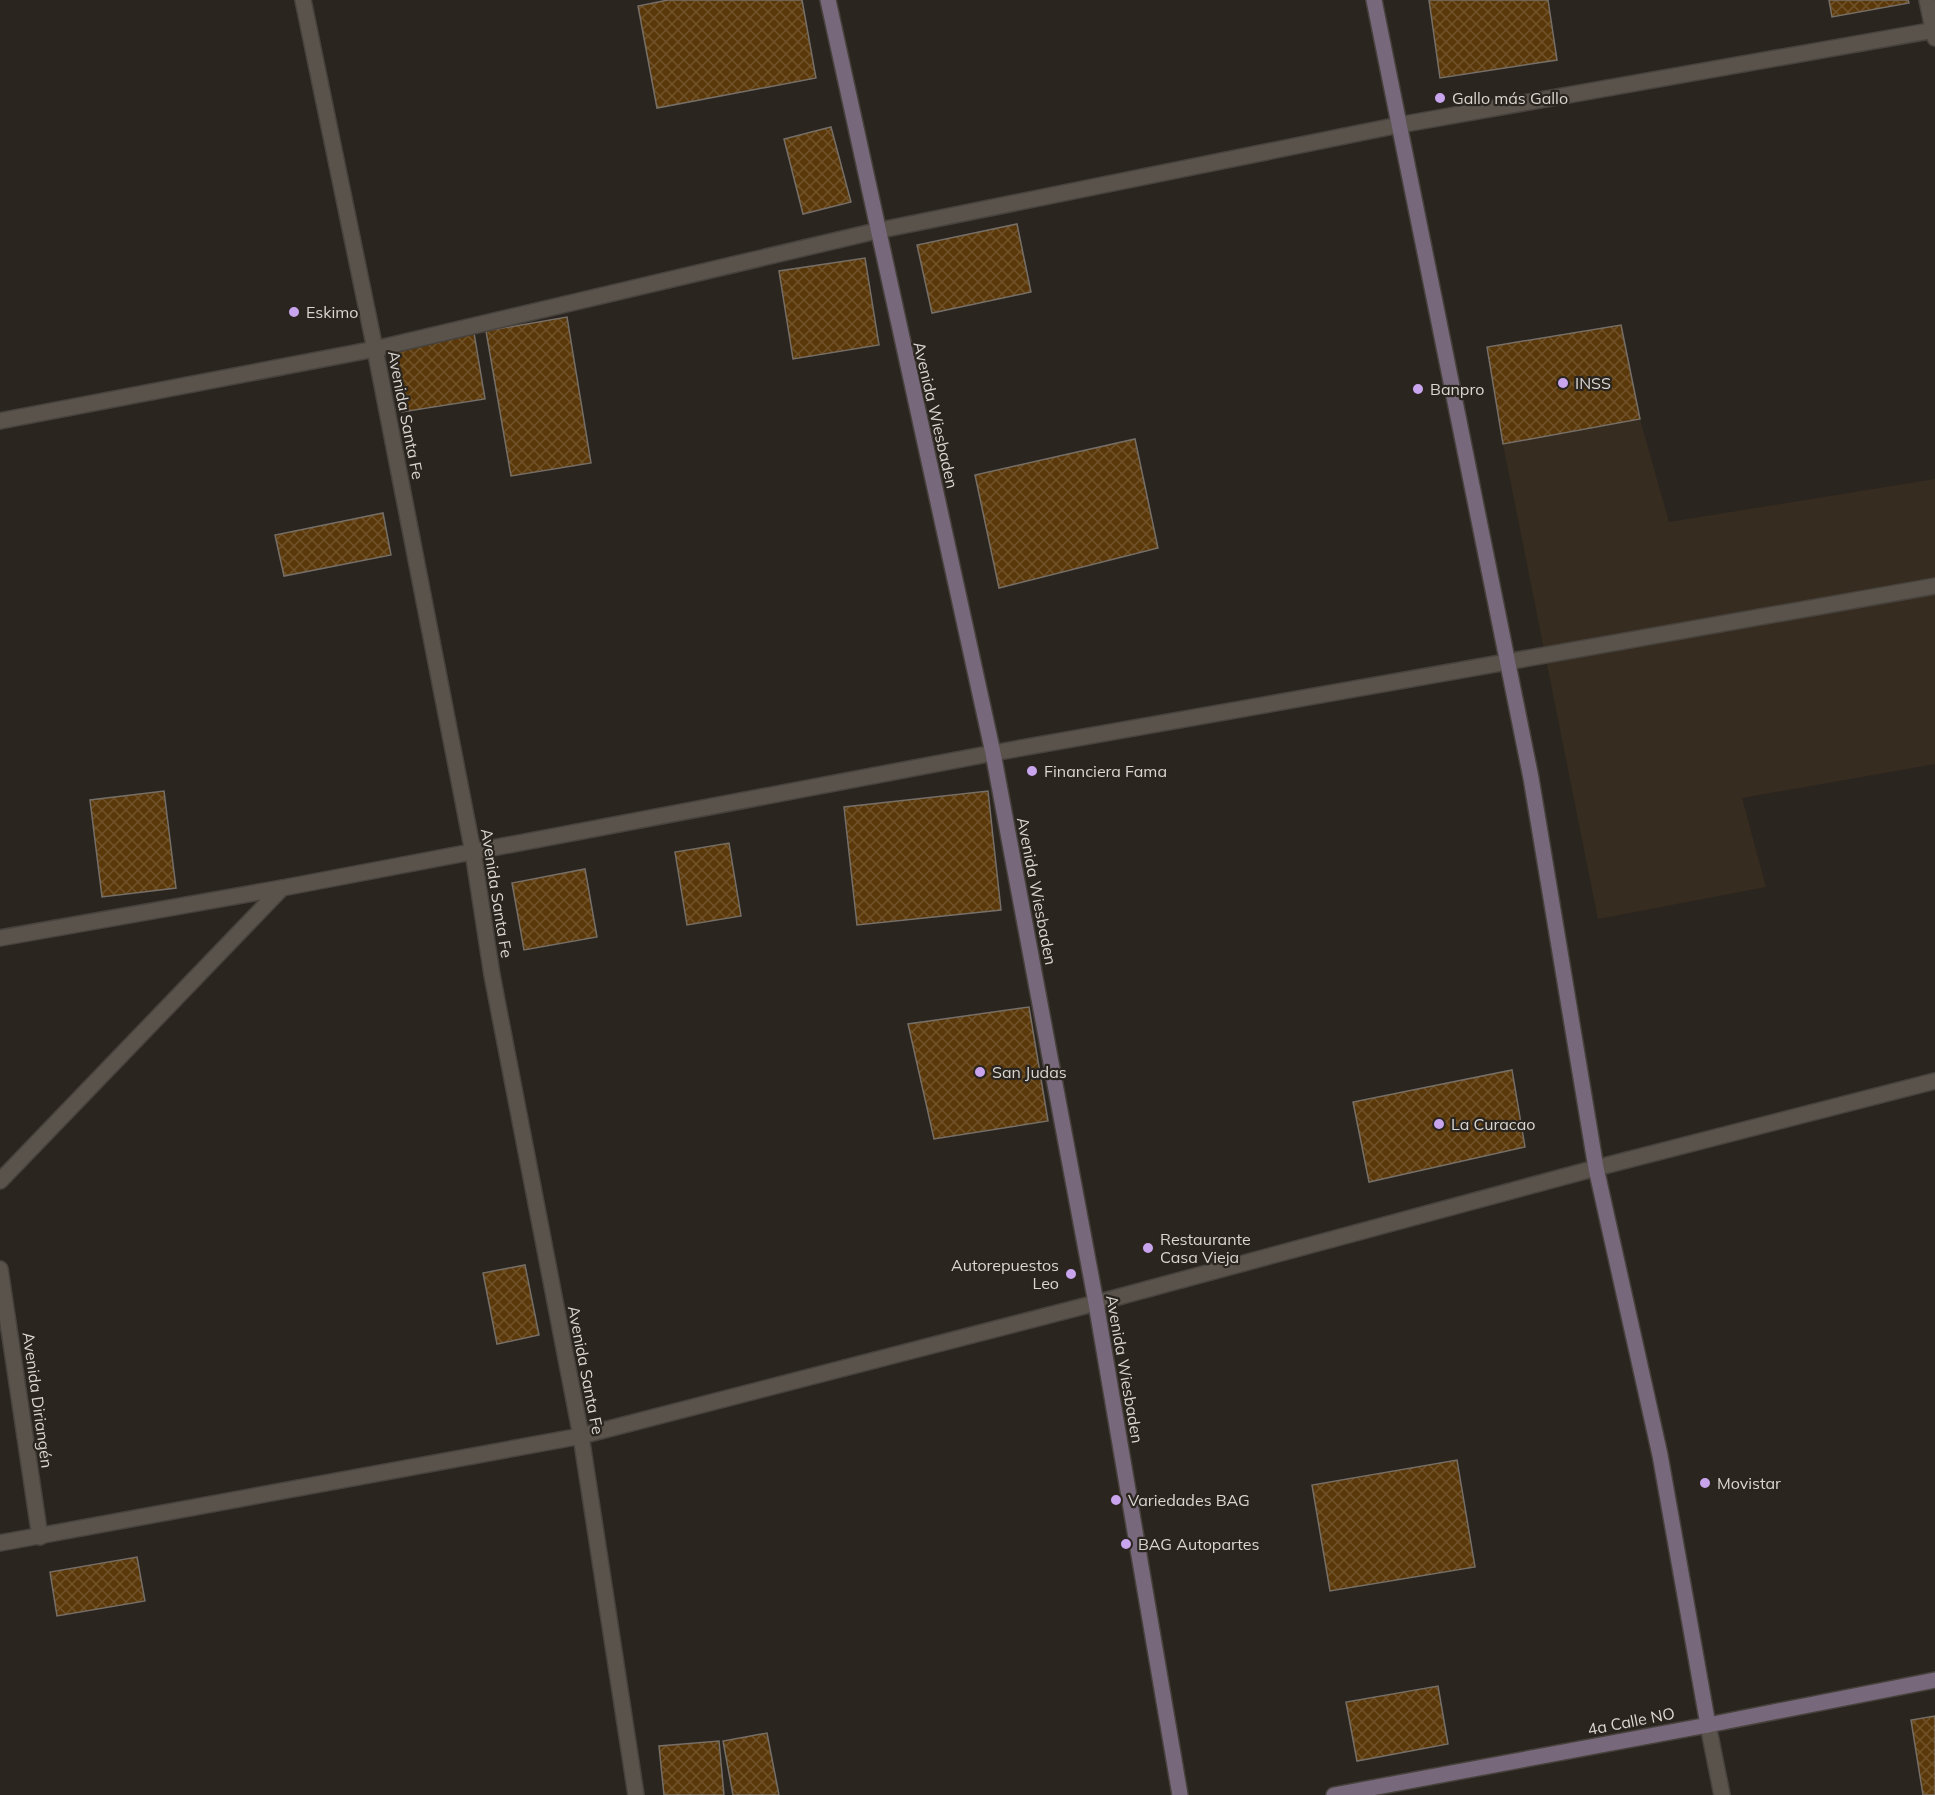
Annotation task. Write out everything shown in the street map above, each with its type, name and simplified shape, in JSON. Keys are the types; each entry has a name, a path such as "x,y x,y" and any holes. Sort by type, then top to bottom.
{"street":[{"name":"Avenida Santa Fe","path":"303,0 375,349 473,852 492,975 581,1436 636,1795"},
{"name":"Avenida Wiesbaden","path":"828,0 876,231 993,753 1096,1303 1180,1795"},
{"path":"1374,0 1531,778 1596,1168 1660,1455 1722,1795"},
{"path":"0,421 375,349 876,231 1399,125 1934,33 1927,0"},
{"path":"0,938 282,888 993,753 1935,586"},
{"path":"0,1181 282,888"},
{"path":"0,1543 581,1436 1096,1303 1596,1168 1935,1081"},
{"name":"Avenida Diriangén","path":"0,1269 40,1537"},
{"name":"4a Calle NO","path":"1334,1795 1935,1680"}],"shaded area":[{"path":"1640,419 1669,522 1935,479 1935,764 1742,798 1766,887 1598,919 1503,444"}],"building":[{"path":"668,0 802,0 816,78 657,108 638,6"},
{"path":"1429,0 1548,0 1557,60 1440,78"},
{"path":"1829,0 1908,0 1909,3 1832,17"},
{"path":"831,127 851,202 803,214 784,139"},
{"path":"1017,224 1031,292 932,313 917,245"},
{"path":"865,258 879,345 793,359 779,271"},
{"path":"567,317 591,463 511,476 486,331"},
{"name":"INSS","path":"1621,325 1640,419 1503,444 1487,347"},
{"path":"474,333 485,399 402,412 392,345"},
{"path":"1135,439 1158,548 999,588 975,475"},
{"path":"383,513 391,555 284,576 275,535"},
{"path":"164,791 176,888 102,897 90,800"},
{"path":"988,791 1001,910 857,925 844,807"},
{"path":"729,843 741,916 687,925 675,852"},
{"path":"585,869 597,937 524,950 512,883"},
{"name":"San Judas","path":"1029,1007 1048,1121 934,1139 908,1024"},
{"name":"La Curacao","path":"1512,1070 1525,1147 1369,1182 1353,1102"},
{"path":"525,1265 539,1335 497,1344 483,1273"},
{"path":"1457,1460 1475,1567 1330,1591 1312,1485"},
{"path":"137,1557 145,1601 57,1616 50,1572"},
{"path":"1438,1686 1448,1744 1357,1761 1346,1702"},
{"path":"1935,1716 1935,1795 1923,1795 1911,1720"},
{"path":"767,1733 779,1795 733,1795 723,1741"},
{"path":"719,1741 724,1795 664,1795 659,1746"}],"place":[{"name":"Gallo más Gallo","path":"1440,98"},
{"name":"Eskimo","path":"294,312"},
{"name":"INSS","path":"1563,383"},
{"name":"Banpro","path":"1418,389"},
{"name":"Financiera Fama","path":"1032,771"},
{"name":"San Judas","path":"980,1072"},
{"name":"La Curacao","path":"1439,1124"},
{"name":"Restaurante Casa Vieja","path":"1148,1248"},
{"name":"Autorepuestos Leo","path":"1071,1274"},
{"name":"Movistar","path":"1705,1483"},
{"name":"Variedades BAG","path":"1116,1500"},
{"name":"BAG Autopartes","path":"1126,1544"}]}
